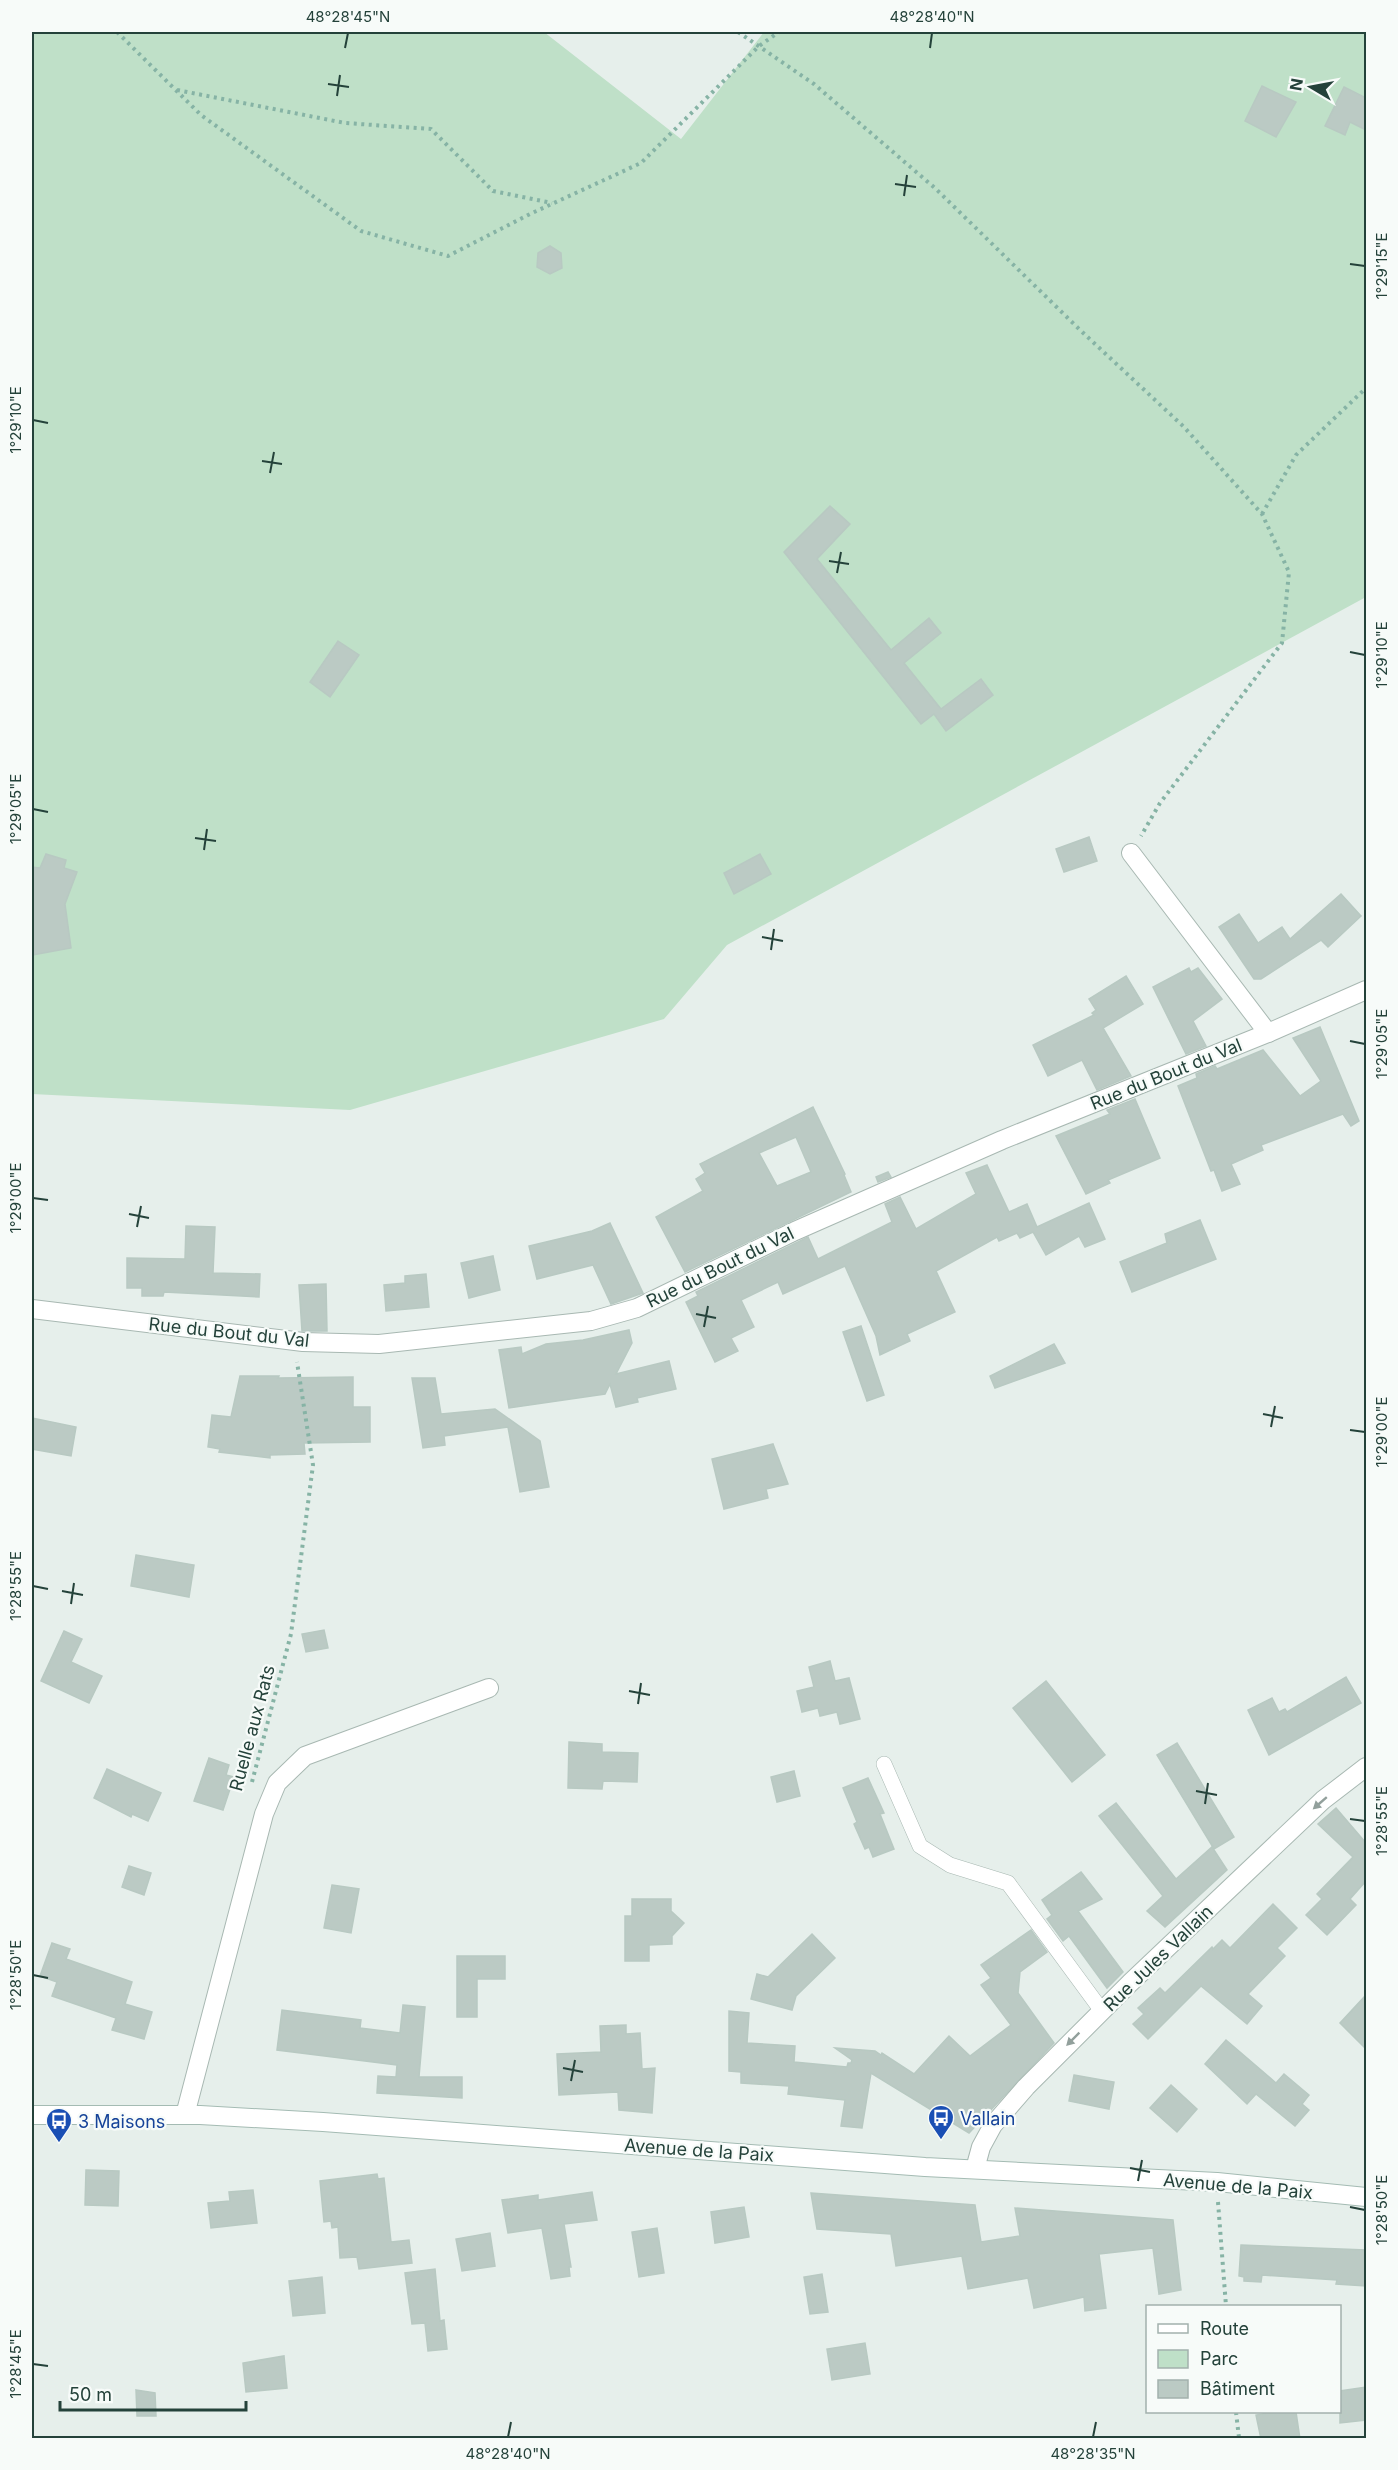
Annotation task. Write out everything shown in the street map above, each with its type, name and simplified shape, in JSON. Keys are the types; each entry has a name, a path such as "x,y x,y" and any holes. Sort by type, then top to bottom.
{"street":[{"path":"1131,853 1268,1033"},
{"name":"Rue du Bout du Val","path":"32,1309 294,1341 380,1344 591,1321 637,1308 795,1231 1002,1140 1268,1033 1366,990"},
{"path":"185,2115 264,1814 277,1783 305,1756 489,1688"},
{"name":"Rue Jules Vallain","path":"975,2169 981,2147 993,2124 1026,2087 1102,2011 1323,1800 1366,1767"},
{"name":"Avenue de la Paix","path":"32,2115 185,2115 323,2122 975,2169 1217,2182 1366,2197"}],"lane":[{"path":"884,1764 920,1846 950,1865 1008,1883 1102,2011"}],"path":[{"path":"117,32 201,115 361,231 448,256 553,203 641,163 759,46 779,32"},
{"path":"738,32 814,84 936,189 1079,329 1184,426 1262,514 1289,572 1282,643 1160,803 1131,853"},
{"path":"176,89 345,123 431,129 494,191 553,203"},
{"path":"1262,514 1296,454 1366,388"},
{"name":"Ruelle aux Rats","path":"250,1792 291,1634 313,1465 294,1341"},
{"path":"1217,2182 1226,2305"},
{"path":"1236,2413 1239,2439"}],"green space":[{"path":"32,32 544,32 681,139 764,32 1366,32 1366,597 727,945 664,1019 350,1110 32,1094"}],"building":[{"path":"1262,86 1296,102 1276,137 1245,121"},
{"path":"1344,87 1366,98 1366,130 1350,122 1345,135 1325,126"},
{"path":"550,246 561,253 562,268 550,274 537,267 538,253"},
{"path":"830,506 850,524 817,559 891,650 929,618 941,633 904,663 941,709 981,679 993,695 946,731 934,714 921,724 784,552"},
{"path":"338,641 359,655 330,697 310,682"},
{"path":"1089,837 1097,861 1064,872 1056,849"},
{"path":"46,854 66,860 64,868 77,872 65,904 71,948 32,955 32,867 40,868"},
{"path":"760,854 771,874 734,894 724,873"},
{"path":"1341,894 1361,916 1328,947 1321,940 1261,979 1254,979 1219,927 1239,914 1258,943 1282,927 1290,939"},
{"path":"1189,968 1191,972 1198,968 1222,999 1193,1021 1206,1046 1186,1054 1153,987"},
{"path":"1126,976 1143,1004 1103,1028 1131,1076 1097,1090 1082,1060 1048,1076 1033,1045 1094,1015 1092,1013 1096,1010 1089,999"},
{"path":"1320,1027 1359,1121 1351,1126 1343,1114 1261,1145 1263,1150 1231,1164 1240,1184 1222,1191 1214,1170 1211,1171 1178,1086 1197,1078 1196,1074 1215,1066 1217,1069 1263,1050 1300,1096 1321,1081 1293,1038"},
{"path":"1135,1099 1160,1158 1108,1180 1110,1183 1086,1194 1056,1136 1110,1114 1107,1110"},
{"path":"813,1107 845,1174 851,1192 685,1272 656,1217 703,1191 696,1179 705,1173 700,1164","holes":["796,1137 811,1172 777,1186 759,1153"]},
{"path":"987,1165 1009,1212 1027,1204 1037,1227 1089,1203 1105,1239 1085,1247 1079,1236 1046,1255 1033,1232 1020,1238 1017,1233 999,1241 997,1237 936,1271 955,1312 907,1334 910,1341 880,1355 876,1336 845,1266 783,1294 778,1282 741,1300 754,1327 731,1338 738,1351 715,1362 686,1302 698,1296 696,1292 808,1237 818,1259 892,1222 885,1204 900,1197 916,1229 976,1194 966,1173"},
{"path":"888,1172 891,1177 878,1182 876,1177"},
{"path":"1200,1220 1216,1259 1132,1292 1120,1262 1167,1243 1165,1234"},
{"path":"610,1223 643,1293 611,1304 593,1265 537,1279 529,1246 592,1231"},
{"path":"186,1226 215,1227 213,1273 260,1274 259,1297 164,1292 163,1296 142,1296 142,1288 127,1288 127,1258 185,1259"},
{"path":"493,1256 500,1290 469,1298 461,1263"},
{"path":"426,1274 429,1307 386,1311 384,1285 405,1283 405,1276"},
{"path":"326,1284 327,1331 302,1331 299,1285"},
{"path":"861,1326 884,1395 867,1401 843,1332"},
{"path":"629,1330 632,1343 616,1374 669,1361 676,1389 637,1398 638,1402 616,1407 610,1384 605,1394 509,1408 499,1350 521,1347 522,1354 546,1344 583,1340"},
{"path":"1054,1344 1065,1363 995,1388 990,1376"},
{"path":"240,1376 353,1377 353,1407 370,1407 370,1442 304,1443 305,1454 270,1455 270,1458 219,1452 220,1449 208,1447 212,1415 231,1417"},
{"path":"412,1378 435,1378 441,1414 495,1409 540,1441 549,1487 520,1492 508,1427 444,1436 445,1445 423,1448"},
{"path":"32,1418 76,1427 71,1456 32,1449"},
{"path":"773,1444 788,1484 766,1489 768,1498 724,1509 712,1459"},
{"path":"136,1555 194,1565 189,1597 131,1586"},
{"path":"324,1630 328,1648 306,1652 302,1634"},
{"path":"64,1631 82,1639 71,1662 102,1676 89,1703 41,1681"},
{"path":"830,1661 835,1681 849,1678 860,1719 840,1724 837,1712 820,1716 818,1708 802,1712 797,1691 814,1687 809,1667"},
{"path":"1346,1677 1361,1703 1269,1755 1248,1710 1272,1698 1279,1712 1285,1709 1287,1712"},
{"path":"1046,1681 1105,1755 1072,1782 1013,1708"},
{"path":"569,1742 602,1744 602,1752 638,1753 637,1782 603,1781 602,1789 568,1788"},
{"path":"1177,1743 1234,1837 1214,1849 1157,1755"},
{"path":"209,1758 229,1765 226,1775 234,1777 223,1810 194,1801"},
{"path":"107,1769 161,1793 148,1821 132,1814 131,1817 94,1798"},
{"path":"794,1771 800,1796 777,1802 771,1777"},
{"path":"868,1778 884,1813 880,1814 894,1849 873,1857 869,1847 865,1849 854,1824 857,1822 843,1788"},
{"path":"1116,1803 1176,1879 1212,1847 1227,1870 1165,1927 1147,1911 1163,1896 1099,1816"},
{"path":"1336,1808 1366,1843 1366,1881 1350,1899 1356,1905 1327,1935 1306,1915 1322,1899 1317,1894 1353,1857 1318,1824"},
{"path":"129,1866 151,1873 144,1895 122,1887"},
{"path":"1081,1872 1102,1899 1078,1911 1123,1972 1107,1988 1069,1936 1063,1941 1047,1919 1052,1915 1042,1900"},
{"path":"332,1885 359,1889 351,1933 324,1928"},
{"path":"632,1899 671,1899 671,1911 684,1923 672,1936 672,1944 649,1945 649,1961 625,1961 625,1916 632,1916"},
{"path":"1273,1904 1297,1928 1277,1948 1285,1956 1248,1994 1262,2006 1247,2024 1201,1986 1148,2039 1133,2024 1144,2014 1138,2008 1160,1988 1165,1993 1222,1940 1230,1948"},
{"path":"1031,1930 1047,1952 1020,1972 1018,1993 1054,2043 969,2133 871,2073 862,2128 841,2126 845,2100 788,2094 789,2086 741,2083 741,2072 729,2071 729,2011 749,2013 747,2043 795,2046 794,2062 847,2067 852,2060 835,2048 875,2051 881,2055 882,2053 914,2074 949,2036 970,2056 1011,2025 981,1985 991,1978 981,1965"},
{"path":"812,1934 835,1958 796,1996 792,2010 751,1999 757,1974 768,1977"},
{"path":"52,1943 70,1949 66,1959 132,1982 125,2004 152,2012 144,2039 112,2030 116,2018 52,1996 57,1982 40,1976"},
{"path":"457,1956 505,1956 505,1979 477,1979 477,2017 457,2017"},
{"path":"1366,1995 1366,2049 1340,2023"},
{"path":"403,2005 425,2007 419,2077 462,2077 462,2098 377,2093 378,2076 396,2077 397,2065 277,2050 282,2010 361,2020 360,2028 400,2033"},
{"path":"626,2025 626,2034 640,2033 642,2069 655,2068 652,2113 619,2110 618,2092 559,2095 557,2054 601,2052 600,2026"},
{"path":"1226,2040 1276,2083 1284,2074 1309,2095 1302,2104 1309,2110 1295,2126 1256,2094 1247,2104 1205,2064"},
{"path":"1074,2075 1114,2082 1109,2109 1069,2101"},
{"path":"1171,2085 1197,2109 1177,2132 1150,2108"},
{"path":"86,2170 119,2171 118,2206 85,2205"},
{"path":"377,2174 378,2179 384,2178 391,2242 409,2240 412,2263 359,2269 357,2257 340,2258 338,2227 332,2228 331,2221 324,2222 320,2181"},
{"path":"253,2190 257,2223 211,2228 208,2203 230,2201 229,2192"},
{"path":"592,2192 597,2220 564,2224 571,2267 569,2267 570,2276 551,2279 542,2228 508,2233 502,2200 538,2195 538,2200"},
{"path":"811,2193 975,2205 981,2242 1020,2236 1015,2208 1173,2220 1181,2290 1159,2294 1153,2248 1099,2254 1106,2308 1085,2311 1084,2297 1034,2308 1028,2278 968,2289 962,2256 896,2266 891,2234 817,2229"},
{"path":"744,2207 749,2237 715,2243 711,2212"},
{"path":"657,2228 664,2273 639,2277 632,2232"},
{"path":"490,2233 495,2266 462,2271 456,2239"},
{"path":"1241,2245 1366,2250 1366,2286 1336,2284 1337,2280 1262,2275 1261,2282 1244,2281 1244,2277 1239,2276"},
{"path":"435,2269 440,2321 444,2320 447,2349 428,2351 425,2323 412,2324 405,2273"},
{"path":"822,2274 828,2312 810,2314 804,2277"},
{"path":"322,2277 325,2313 293,2316 289,2281"},
{"path":"865,2343 870,2374 832,2380 827,2349"},
{"path":"284,2356 287,2388 246,2392 243,2363"},
{"path":"1366,2387 1366,2420 1340,2423 1341,2391"},
{"path":"136,2390 155,2393 156,2416 137,2416"},
{"path":"1296,2413 1300,2439 1261,2439 1256,2415"}],"place":[{"name":"Vallain","path":"941,2141"},
{"name":"3 Maisons","path":"59,2144"}]}
